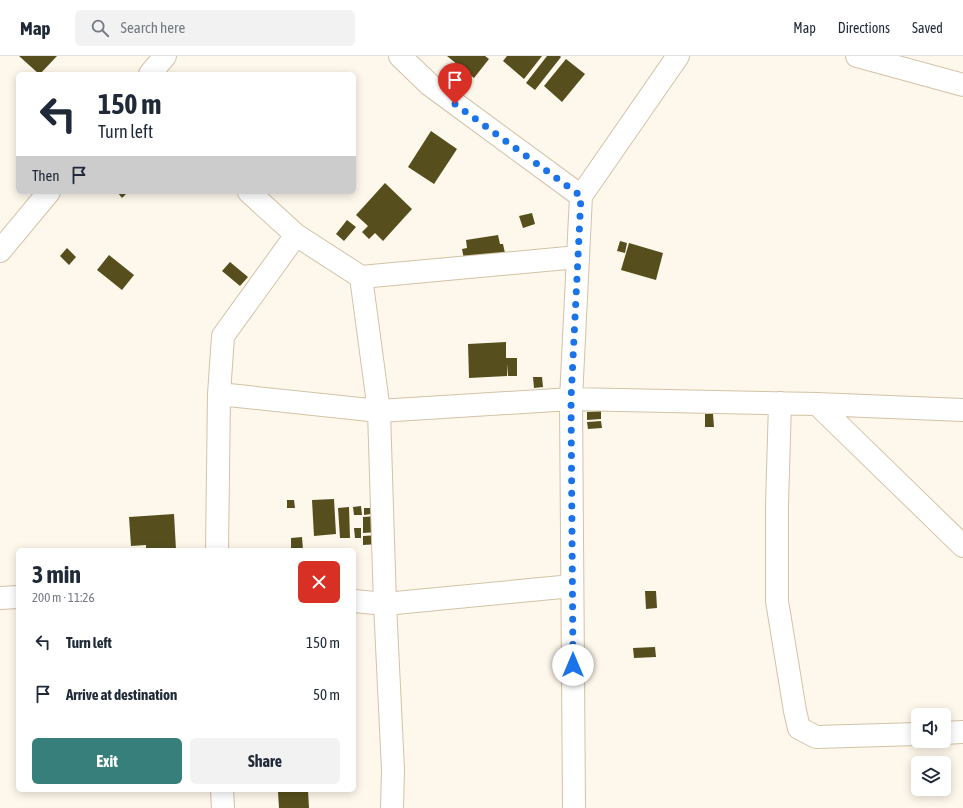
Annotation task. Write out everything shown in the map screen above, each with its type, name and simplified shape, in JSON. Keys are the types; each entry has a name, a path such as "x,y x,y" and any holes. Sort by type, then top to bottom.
{"street":[{"path":"152,72 165,56"},
{"path":"400,56 430,85 581,196"},
{"path":"574,808 571,399 581,196 678,56"},
{"path":"857,56 963,86"},
{"path":"0,251 46,194"},
{"path":"251,194 296,235 361,277 578,257"},
{"path":"217,548 219,394 223,336 296,235"},
{"path":"361,277 379,411 384,604 392,770 392,808"},
{"path":"219,394 379,411 571,399 817,404 963,410"},
{"path":"780,403 777,505 777,601 795,712 799,728 816,737 911,734"},
{"path":"817,404 963,546"},
{"path":"356,601 384,604 572,586"},
{"path":"0,598 16,597"},
{"path":"951,733 963,732"},
{"path":"222,792 222,808"}],"building":[{"path":"19,56 57,56 42,72 37,72"},
{"path":"447,56 485,56 489,59 474,78"},
{"path":"507,56 542,56 524,79 503,61"},
{"path":"547,56 561,57 535,90 526,83"},
{"path":"566,59 585,74 562,102 544,86"},
{"path":"431,131 457,149 434,184 408,167"},
{"path":"385,183 412,209 383,241 375,233 369,239 362,232 368,226 356,215"},
{"path":"119,194 126,194 122,198"},
{"path":"532,213 535,224 523,228 519,216"},
{"path":"347,220 356,227 344,241 336,234"},
{"path":"498,235 500,244 503,244 505,253 464,259 462,249 467,248 466,240"},
{"path":"620,241 627,243 625,253 617,251"},
{"path":"629,243 663,253 656,280 621,270"},
{"path":"67,248 76,257 69,265 60,256"},
{"path":"109,255 134,275 122,290 97,270"},
{"path":"230,262 248,277 240,286 222,271"},
{"path":"506,342 506,358 517,358 517,376 508,376 507,364 507,376 469,378 468,344"},
{"path":"533,377 542,377 543,387 534,388"},
{"path":"601,411 601,419 587,420 587,412"},
{"path":"705,414 713,414 714,427 705,427"},
{"path":"601,421 602,428 588,429 587,422"},
{"path":"334,499 336,534 314,536 312,500"},
{"path":"287,500 294,500 295,508 287,508"},
{"path":"361,506 362,515 354,515 353,507"},
{"path":"349,507 350,538 340,538 338,508"},
{"path":"364,508 371,508 371,514 364,515"},
{"path":"174,514 176,548 146,548 146,545 131,546 129,517"},
{"path":"378,516 378,532 363,533 363,517"},
{"path":"354,528 361,528 361,538 355,538"},
{"path":"379,535 379,544 363,545 363,536"},
{"path":"302,537 303,548 291,548 291,538"},
{"path":"645,591 656,591 657,608 646,609"},
{"path":"655,647 656,657 634,658 633,648"},
{"path":"278,792 308,792 309,808 279,808"}],"route":[{"path":"455,104 581,196 571,399 573,665"}]}
